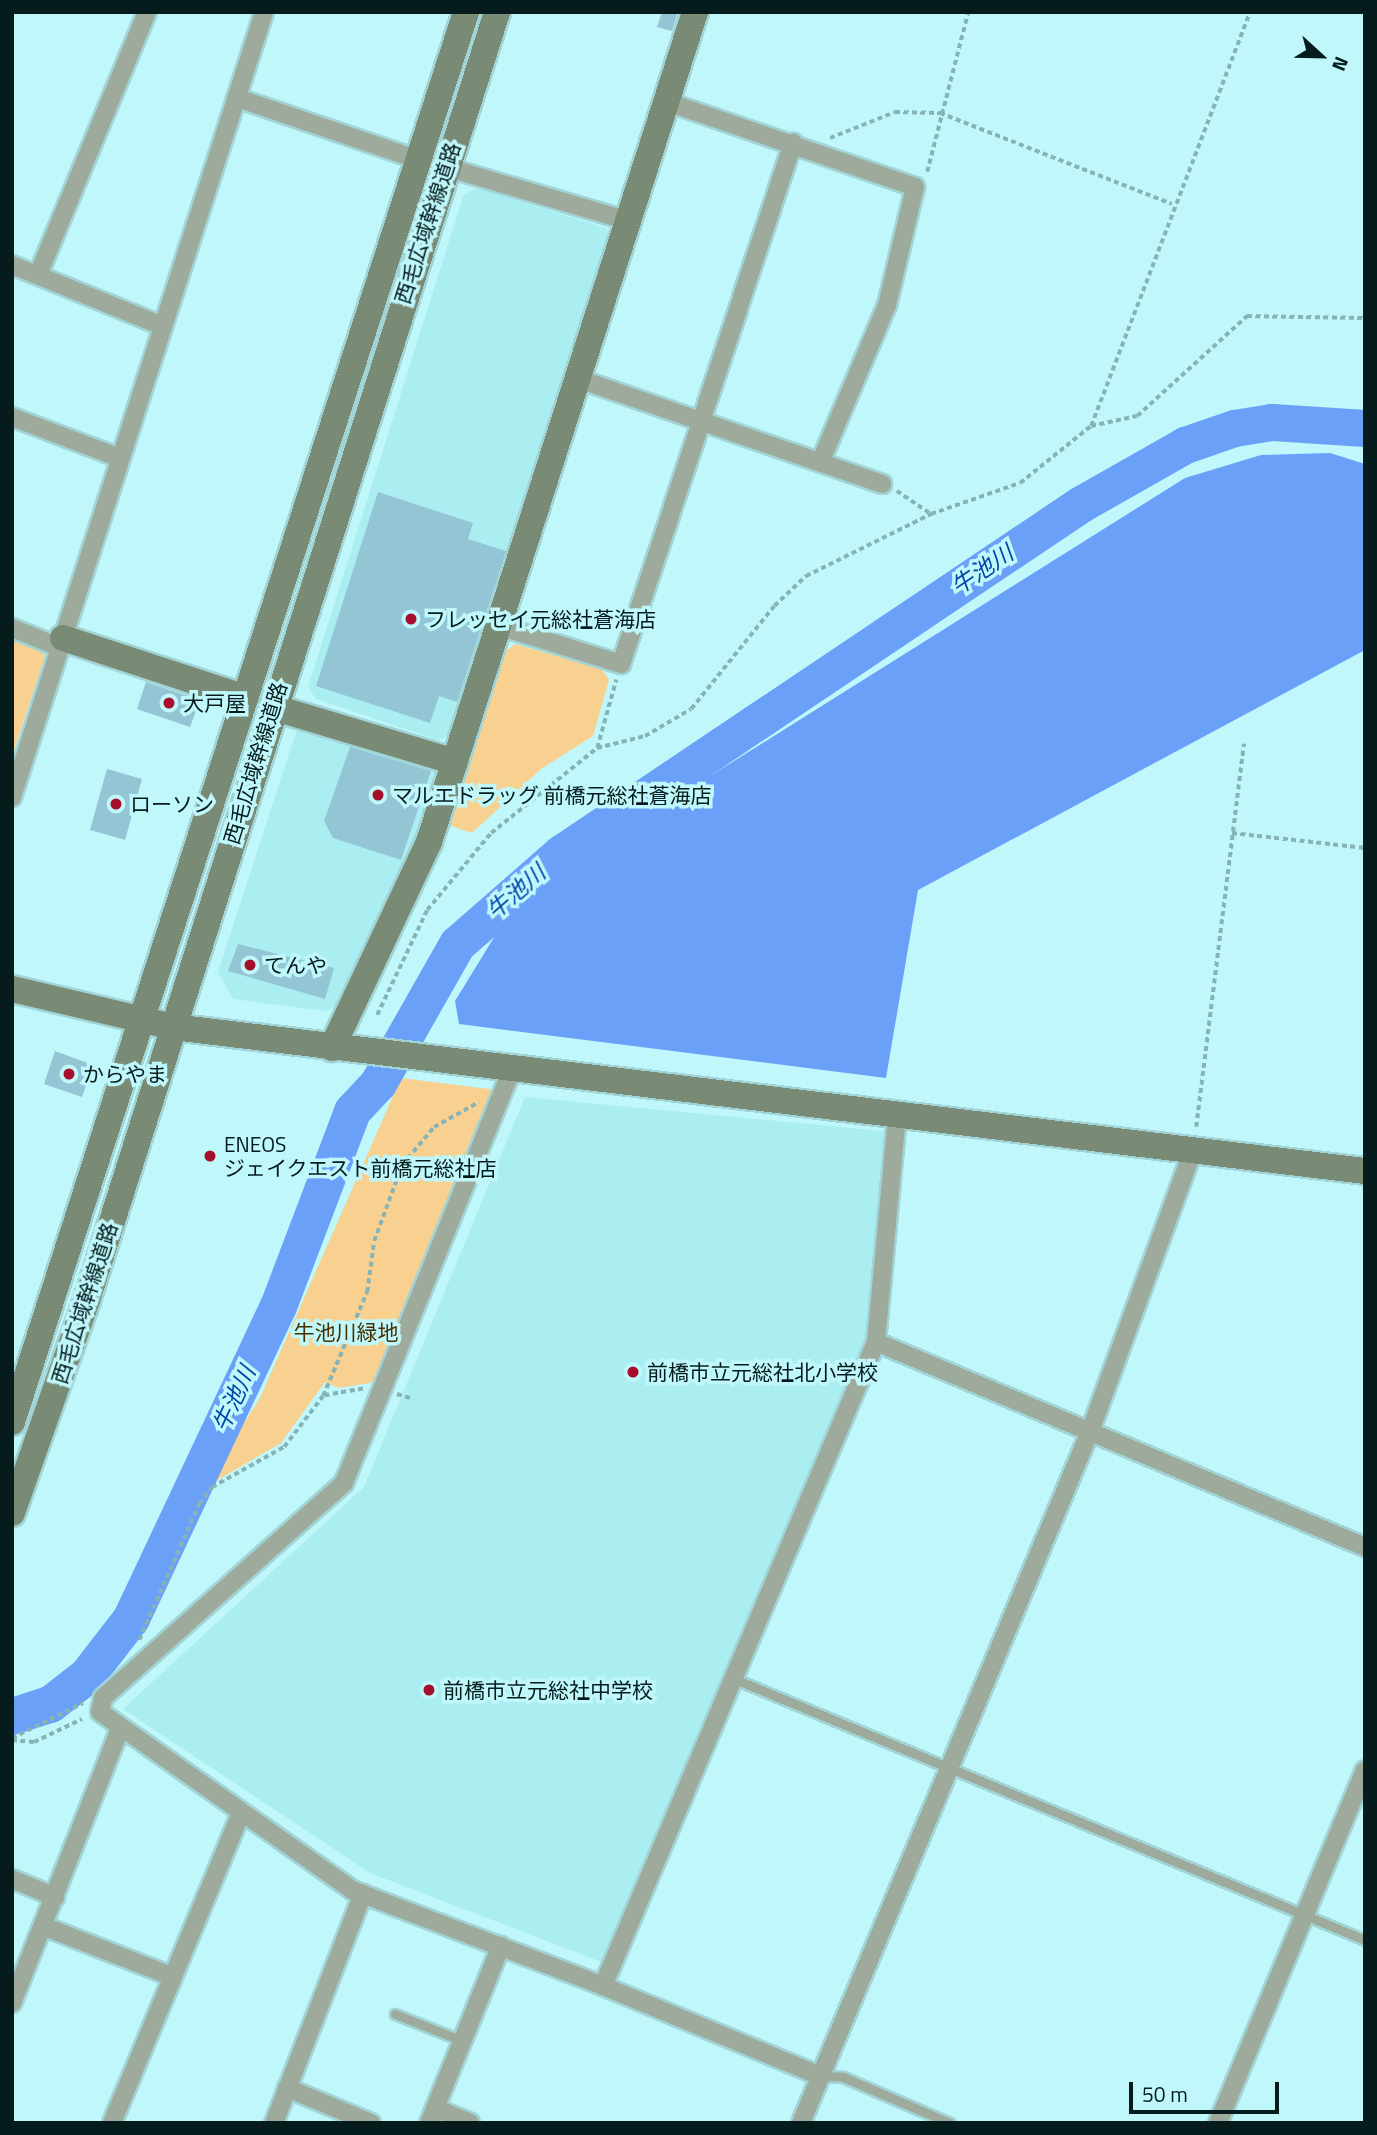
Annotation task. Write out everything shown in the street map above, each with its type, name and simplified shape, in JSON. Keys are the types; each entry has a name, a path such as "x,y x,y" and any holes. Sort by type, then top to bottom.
{"main road":[{"name":"西毛広域幹線道路","path":"12,1422 467,12"},
{"name":"西毛広域幹線道路","path":"12,1513 173,1027 272,707 496,12"},
{"path":"332,1048 344,1013 422,860 695,12"},
{"path":"61,642 245,698"},
{"path":"272,707 454,762"},
{"path":"12,989 173,1027 897,1117 1365,1171"}],"street":[{"path":"38,275 147,12"},
{"path":"12,797 264,12"},
{"path":"237,97 419,160"},
{"path":"667,102 915,187 887,305 822,458"},
{"path":"499,626 621,664 801,146"},
{"path":"445,167 628,221"},
{"path":"12,265 162,326"},
{"path":"579,379 822,458 882,484"},
{"path":"12,417 120,458"},
{"path":"12,628 61,642"},
{"path":"512,1069 344,1483 103,1698 100,1712 240,1816 363,1894 603,1986 820,2076"},
{"path":"603,1986 737,1680 876,1342 897,1117"},
{"path":"801,2123 1091,1429 1193,1150"},
{"path":"876,1342 1091,1429 1365,1547"},
{"path":"12,2003 120,1729"},
{"path":"1219,2123 1303,1914 1365,1770"},
{"path":"112,2123 171,1976 240,1816"},
{"path":"12,1880 55,1896"},
{"path":"274,2123 363,1894"},
{"path":"43,1926 171,1976"},
{"path":"470,2123 432,2115 501,1946"},
{"path":"287,2088 372,2123"}],"lane":[{"path":"737,1680 1365,1940"},
{"path":"395,2014 463,2041"},
{"path":"820,2076 844,2077 950,2123"}],"path":[{"path":"915,187 926,176 968,12"},
{"path":"1091,426 1172,204 1250,12"},
{"path":"801,146 895,112 940,113 1172,204"},
{"path":"377,1015 447,881 491,833 597,748 678,719 789,590 932,514 986,500 1020,483 1091,426 1137,416 1247,316 1365,318"},
{"path":"882,484 924,504 932,514"},
{"path":"597,748 621,664"},
{"path":"1193,1150 1244,744"},
{"path":"1232,833 1365,848"},
{"path":"130,1653 150,1623 199,1504 212,1487 284,1447 323,1396 367,1292 374,1241 402,1165 454,1112 478,1102 498,1106"},
{"path":"323,1396 384,1390 410,1398"},
{"path":"12,1739 90,1695"},
{"path":"12,1739 34,1742 85,1717 96,1725"}],"shaded area":[{"path":"478,188 606,228 611,240 453,736 438,740 316,699 308,687 464,194"},
{"path":"309,726 431,766 438,775 411,854 334,1007 325,1011 233,999 218,972 296,732"},
{"path":"525,1097 892,1132 872,1322 607,1964 370,1873 123,1709 364,1487"}],"green space":[{"path":"12,634 39,644 45,656 12,757"},
{"path":"515,644 602,669 609,680 593,736 541,769 472,833 448,825 505,651"},
{"name":"牛池川緑地","path":"401,1078 497,1090 381,1381 339,1388 325,1382 281,1443 216,1481 210,1476 260,1398"}],"water":[{"path":"1330,453 1365,464 1365,650 918,890 886,1078 459,1024 455,1001 501,926 573,862 1185,478 1261,455"}],"building":[{"path":"662,12 678,12 672,31 657,27"},
{"name":"フレッセイ元総社蒼海店","path":"378,492 473,523 468,539 506,551 457,702 439,696 430,723 316,686"},
{"name":"大戸屋","path":"146,682 200,700 190,727 137,709"},
{"name":"マルエドラッグ 前橋元総社蒼海店","path":"350,747 431,771 401,860 333,838 324,821"},
{"name":"ローソン","path":"107,769 142,779 125,840 90,830"},
{"path":"238,944 334,968 325,999 228,971"},
{"name":"からやま","path":"55,1051 93,1065 82,1097 44,1084"}],"waterway":[{"name":"牛池川","path":"12,1716 50,1704 87,1675 131,1618 278,1306 352,1111 378,1083 457,944 561,853 1081,504 1185,445 1234,428 1272,422 1365,428"}],"place":[{"name":"フレッセイ元総社蒼海店","path":"411,619"},
{"name":"大戸屋","path":"169,703"},
{"name":"マルエドラッグ 前橋元総社蒼海店","path":"378,795"},
{"name":"ローソン","path":"116,804"},
{"name":"てんや","path":"250,965"},
{"name":"からやま","path":"69,1074"},
{"name":"ENEOS ジェイクエスト前橋元総社店","path":"210,1156"},
{"name":"前橋市立元総社北小学校","path":"633,1372"},
{"name":"前橋市立元総社中学校","path":"429,1690"}]}
